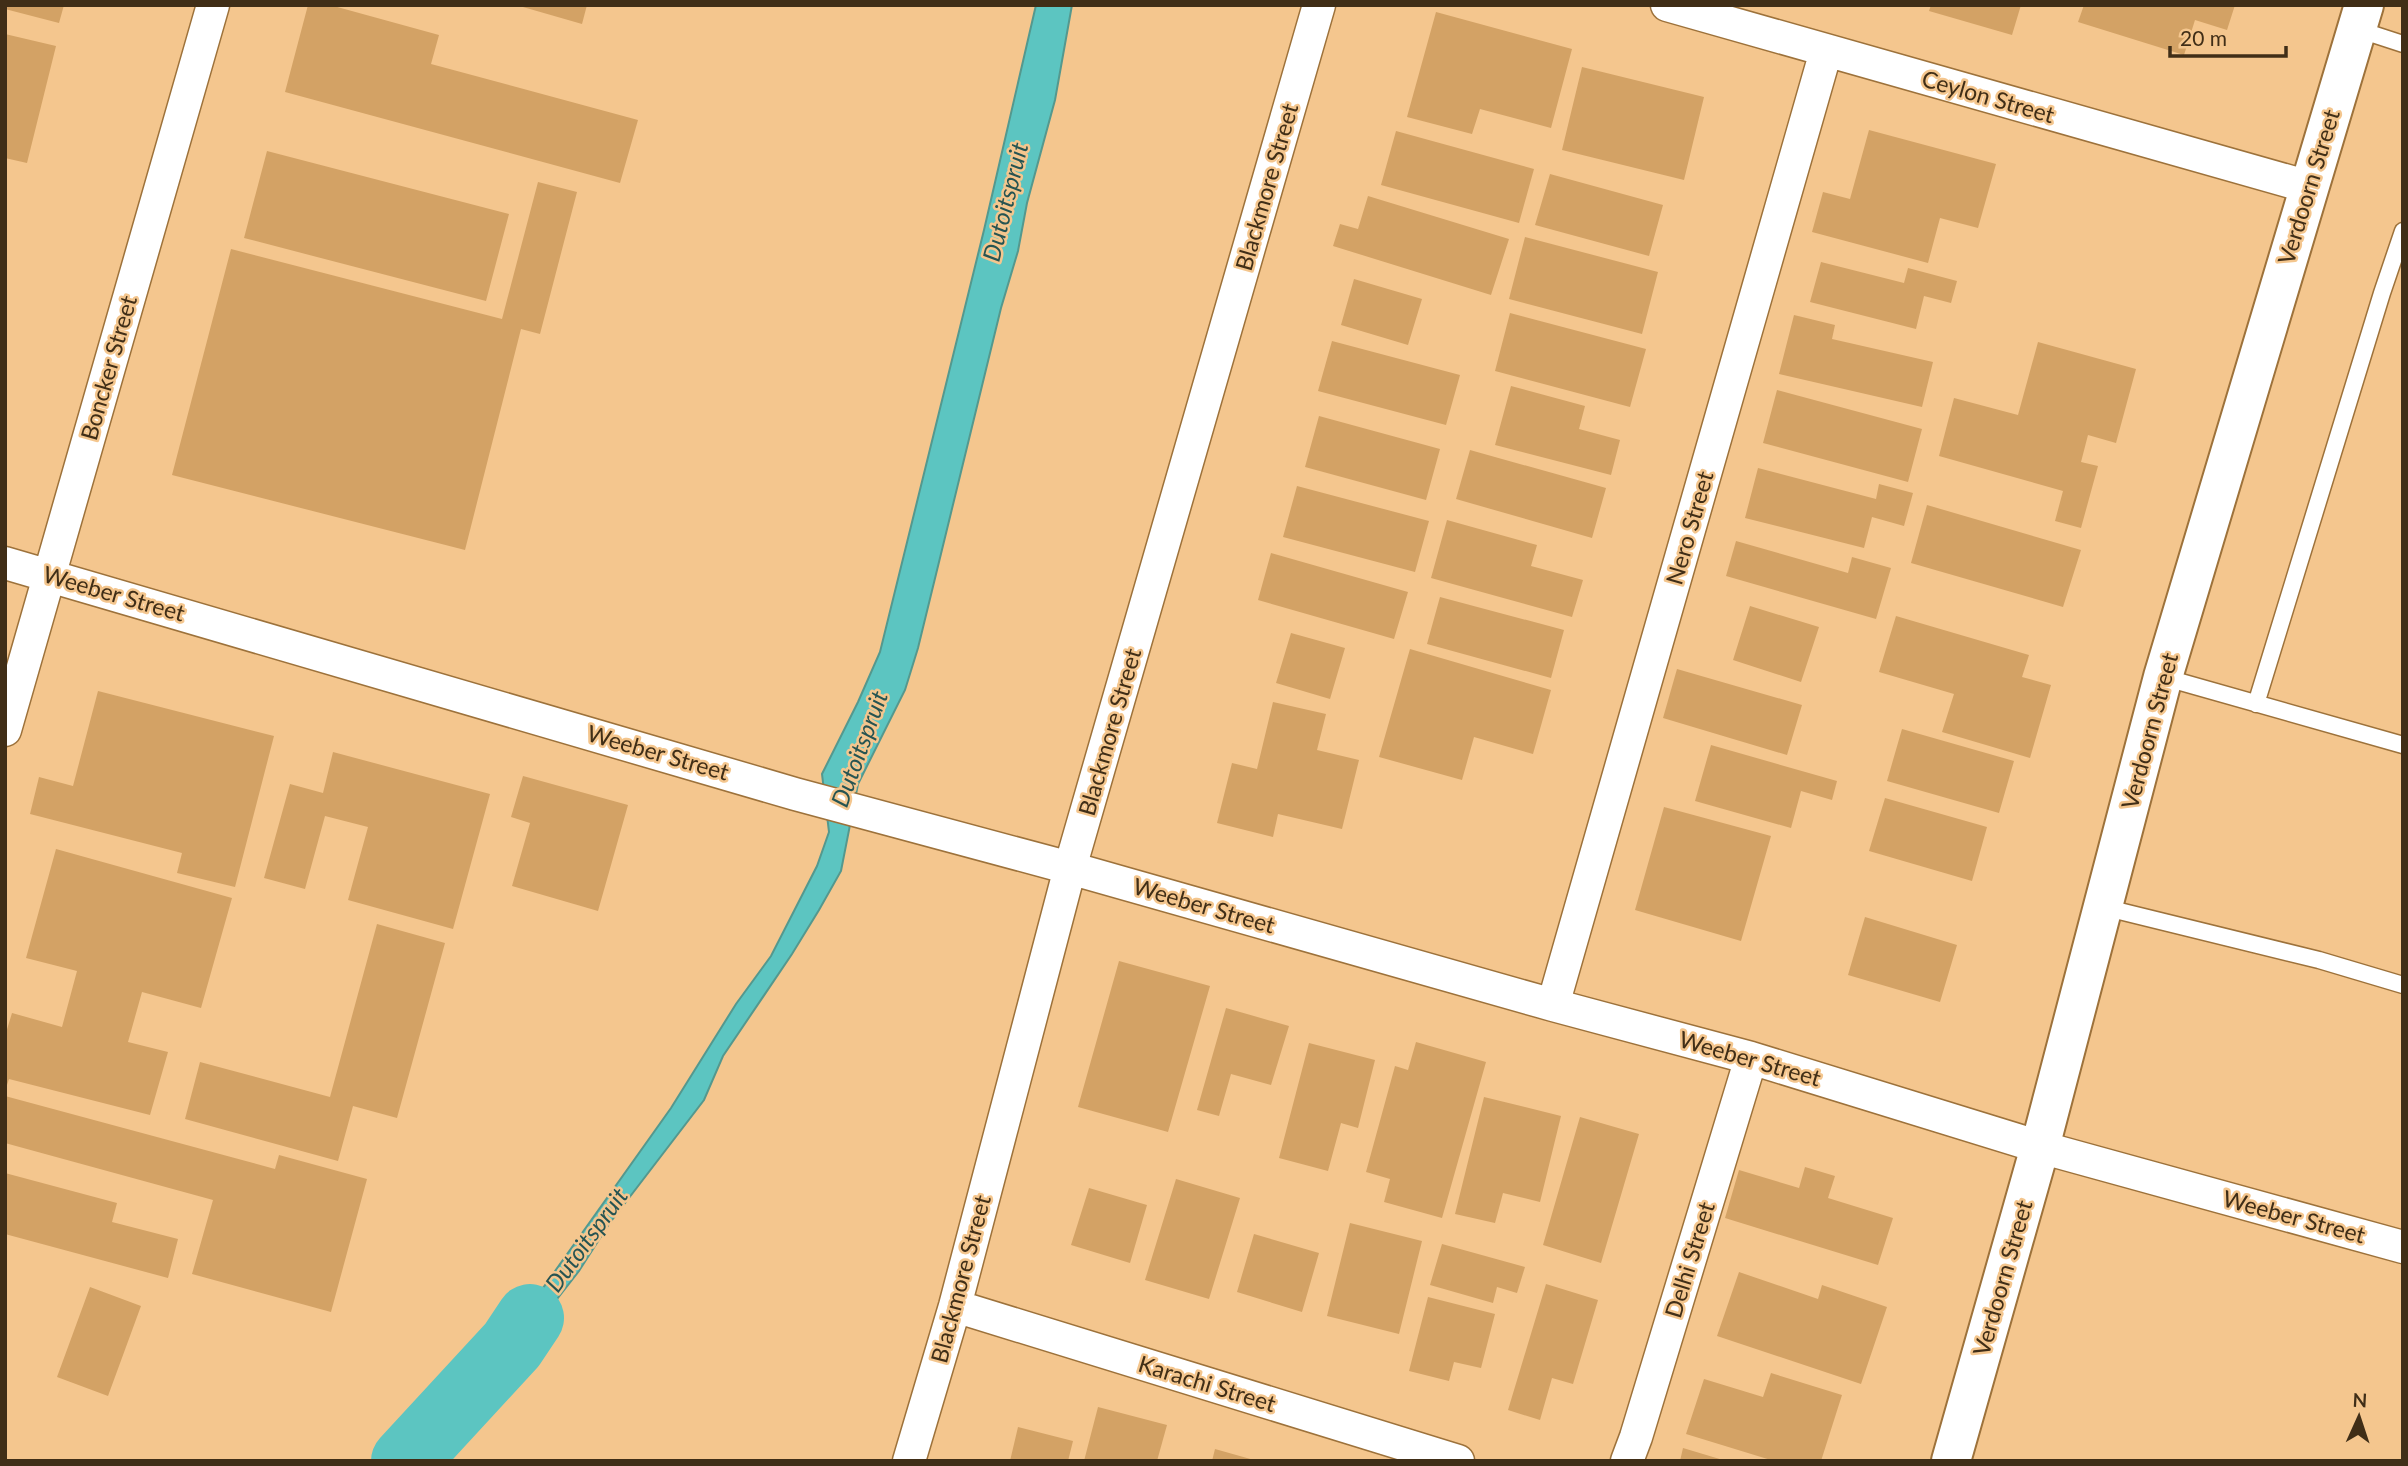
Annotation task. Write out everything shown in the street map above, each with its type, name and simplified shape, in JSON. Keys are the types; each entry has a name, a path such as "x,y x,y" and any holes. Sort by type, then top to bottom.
{"street":[{"name":"Boncker Street","path":"5,730 213,5"},
{"name":"Blackmore Street","path":"909,1461 955,1306 1070,868 1320,5"},
{"name":"Ceylon Street","path":"1667,5 2309,187"},
{"name":"Verdoorn Street","path":"1951,1461 2040,1147 2163,677 2360,17"},
{"name":"Nero Street","path":"1553,1005 1826,51"},
{"name":"Weeber Street","path":"5,563 795,794 1751,1058 2040,1147 2403,1247"},
{"name":"Delhi Street","path":"1627,1461 1751,1058"},
{"name":"Karachi Street","path":"955,1306 1458,1461"}],"lane":[{"path":"2360,17 2403,44"},
{"path":"2256,704 2403,231"},
{"path":"2163,677 2403,745"},
{"path":"2103,907 2319,960 2403,985"}],"water":[{"path":"1036,5 1072,5 1055,100 1027,203 1018,251 1001,308 918,648 905,690 858,784 841,871 792,954 723,1056 704,1100 609,1224 579,1271 536,1326 508,1371 444,1461 414,1461 479,1378 671,1108 736,1004 771,956 817,866 829,832 822,774 880,652 984,230"}],"building":[{"path":"5,5 64,5 59,23 5,9"},
{"path":"308,5 330,5 439,35 431,64 638,120 620,183 285,92"},
{"path":"516,5 587,5 582,24"},
{"path":"1931,5 2021,5 2012,35 1929,11"},
{"path":"2084,5 2235,5 2227,30 2195,20 2184,55 2078,22"},
{"path":"1436,12 1572,49 1551,128 1480,109 1472,134 1407,117"},
{"path":"5,34 56,46 27,163 5,158"},
{"path":"1582,67 1704,97 1684,180 1562,150"},
{"path":"1869,130 1996,164 1978,228 1940,218 1928,263 1812,232 1823,192 1850,199"},
{"path":"1396,131 1534,169 1519,223 1381,185"},
{"path":"267,151 509,214 486,301 244,238"},
{"path":"1550,174 1663,205 1649,256 1535,225"},
{"path":"538,182 577,192 540,334 521,329 465,550 172,475 231,249 502,319"},
{"path":"1368,196 1509,239 1491,295 1333,246 1340,224 1358,229"},
{"path":"1525,237 1658,272 1642,334 1509,299"},
{"path":"1821,262 1904,283 1908,268 1957,281 1951,303 1924,296 1916,329 1810,302"},
{"path":"1354,279 1422,299 1408,345 1341,325"},
{"path":"1510,313 1646,349 1630,407 1495,371"},
{"path":"1794,315 1835,325 1832,339 1933,362 1922,407 1779,374"},
{"path":"1332,341 1460,375 1446,425 1318,391"},
{"path":"2038,342 2136,369 2116,443 2088,435 2081,462 2098,466 2081,528 2055,521 2063,491 1939,456 1954,398 2018,415"},
{"path":"1511,386 1585,406 1579,429 1620,440 1611,475 1495,445"},
{"path":"1777,390 1922,429 1908,482 1763,443"},
{"path":"1319,416 1440,449 1426,500 1305,467"},
{"path":"1470,450 1606,488 1592,538 1456,499"},
{"path":"1758,468 1876,499 1879,484 1913,493 1904,526 1872,517 1864,548 1745,518"},
{"path":"1297,486 1429,521 1415,572 1283,537"},
{"path":"1927,505 2081,550 2063,607 1911,563"},
{"path":"1447,520 1537,545 1531,566 1583,580 1572,617 1431,578"},
{"path":"1736,541 1848,573 1852,557 1891,568 1876,619 1726,576"},
{"path":"1271,553 1408,592 1394,639 1258,600"},
{"path":"1440,597 1564,630 1551,678 1427,644"},
{"path":"1750,606 1819,627 1801,682 1733,660"},
{"path":"1896,616 2029,655 2022,677 2051,685 2030,758 1942,732 1954,694 1879,672"},
{"path":"1291,633 1345,648 1330,699 1276,683"},
{"path":"1410,649 1551,690 1533,754 1474,737 1462,780 1379,757"},
{"path":"1677,669 1802,705 1787,755 1663,718"},
{"path":"98,691 274,736 235,887 177,873 182,853 30,814 39,777 73,786"},
{"path":"1273,702 1326,714 1317,750 1359,760 1342,829 1278,814 1273,837 1217,823 1232,763 1257,769"},
{"path":"1902,729 2014,761 1999,813 1887,781"},
{"path":"1711,745 1837,781 1832,800 1801,791 1791,828 1695,801"},
{"path":"333,752 490,794 453,929 348,900 368,827 325,816 305,889 264,878 290,784 323,793"},
{"path":"523,776 628,805 598,911 512,886 530,823 511,817"},
{"path":"1885,798 1987,827 1972,881 1869,851"},
{"path":"1664,807 1771,836 1741,941 1635,910"},
{"path":"56,849 232,898 201,1008 142,992 128,1042 168,1052 150,1115 9,1079 5,1091 5,1036 12,1013 62,1027 77,971 26,958"},
{"path":"1865,917 1957,945 1940,1002 1848,975"},
{"path":"377,924 445,943 397,1118 353,1106 338,1161 185,1119 200,1062 330,1097"},
{"path":"1119,961 1210,986 1168,1132 1078,1107"},
{"path":"1226,1008 1289,1026 1271,1085 1231,1074 1219,1116 1197,1110"},
{"path":"1416,1042 1486,1062 1442,1218 1384,1202 1390,1179 1366,1172 1395,1066 1408,1070"},
{"path":"1309,1043 1375,1060 1358,1128 1341,1123 1328,1171 1279,1158"},
{"path":"5,1096 275,1169 279,1155 367,1179 331,1312 192,1274 213,1200 5,1143"},
{"path":"1484,1097 1561,1116 1540,1202 1503,1193 1495,1223 1455,1214"},
{"path":"1580,1117 1639,1134 1601,1263 1543,1245"},
{"path":"1805,1167 1835,1176 1828,1198 1893,1218 1878,1265 1725,1218 1739,1170 1799,1188"},
{"path":"5,1173 117,1203 112,1222 178,1239 168,1278 5,1234"},
{"path":"1176,1179 1240,1198 1209,1299 1145,1280"},
{"path":"1089,1188 1147,1205 1130,1263 1071,1245"},
{"path":"1350,1223 1422,1241 1399,1334 1327,1316"},
{"path":"1254,1234 1319,1253 1302,1312 1237,1292"},
{"path":"1442,1244 1525,1267 1517,1293 1497,1287 1493,1303 1430,1285"},
{"path":"1739,1272 1818,1299 1822,1285 1887,1307 1861,1384 1717,1336"},
{"path":"1546,1284 1598,1300 1573,1384 1552,1378 1540,1420 1508,1410"},
{"path":"90,1287 141,1306 108,1396 57,1377"},
{"path":"1428,1297 1495,1314 1481,1368 1454,1362 1449,1381 1409,1371"},
{"path":"1771,1373 1842,1395 1821,1461 1774,1461 1686,1434 1704,1379 1763,1397"},
{"path":"1098,1407 1167,1425 1157,1461 1084,1461"},
{"path":"1018,1427 1073,1441 1068,1461 1010,1461"},
{"path":"1683,1448 1723,1460 1723,1461 1680,1461"},
{"path":"1215,1449 1254,1460 1254,1461 1212,1461"}],"waterway":[{"name":"Dutoitspruit","path":"405,1461 512,1345 530,1318"}]}
